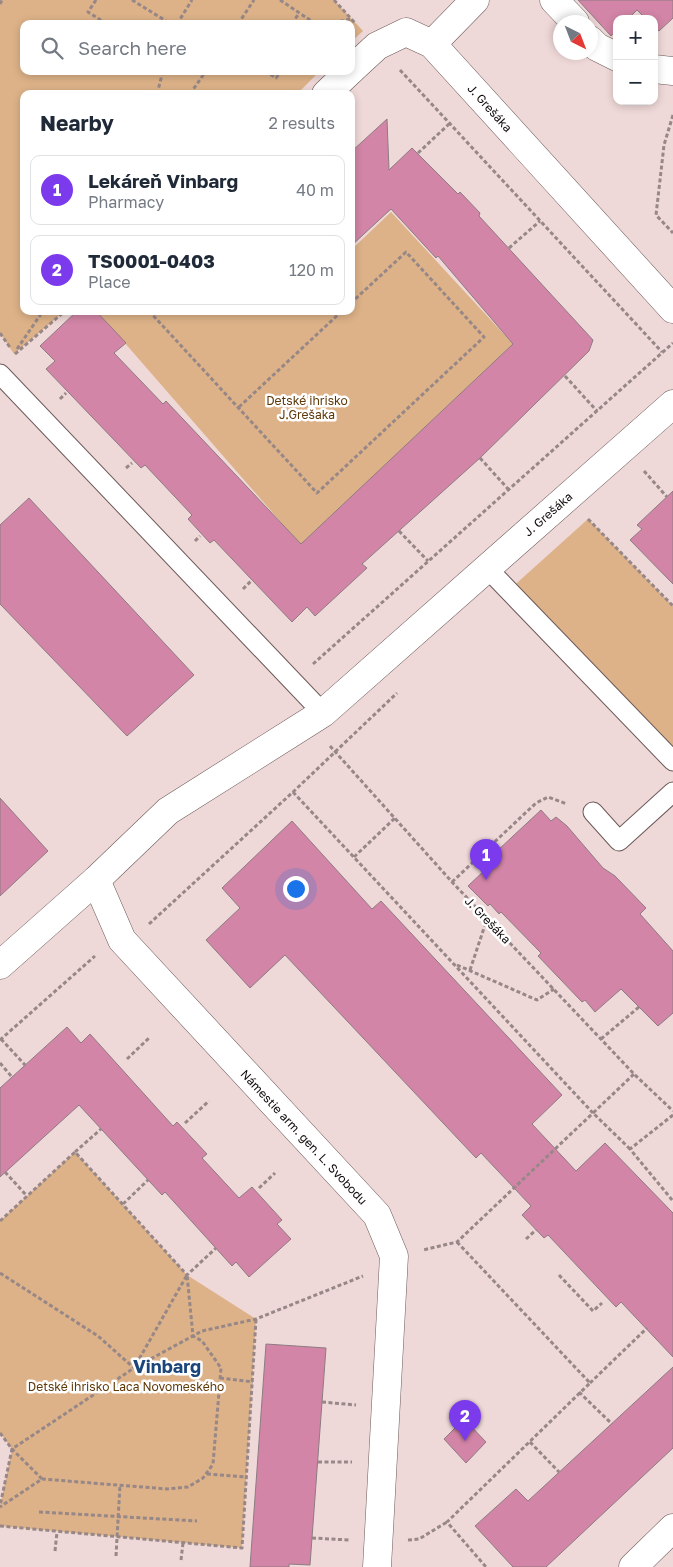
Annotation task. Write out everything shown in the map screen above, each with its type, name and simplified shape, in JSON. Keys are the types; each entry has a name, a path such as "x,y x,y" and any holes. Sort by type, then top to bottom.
{"street":[{"path":"432,44 475,0"},
{"path":"554,0 568,15"},
{"name":"J. Grešáka","path":"355,67 377,46 406,32 432,44 673,310"},
{"path":"598,47 613,54"},
{"path":"658,70 673,70"},
{"name":"J. Grešáka","path":"330,90 347,75"},
{"name":"J. Grešáka","path":"96,880 168,811 317,718 673,404"},
{"path":"0,966 96,880"},
{"name":"Námestie arm. gen. L. Svobodu","path":"96,880 122,940 376,1215 394,1256 365,1541 377,1567"},
{"path":"633,1567 673,1528"}],"lane":[{"path":"0,374 295,682 317,718"},
{"path":"486,567 673,761"},
{"path":"592,812 620,841 673,792"}],"path":[{"path":"0,4 2,0"},
{"path":"96,0 88,12 101,20"},
{"path":"132,0 164,20"},
{"path":"180,20 192,0"},
{"path":"241,20 254,0"},
{"path":"280,0 310,20"},
{"path":"334,0 351,18 343,20"},
{"path":"295,20 299,13"},
{"path":"377,46 662,352"},
{"path":"158,90 162,75"},
{"path":"193,90 203,75"},
{"path":"673,115 664,145 656,215 673,233"},
{"path":"418,152 449,124"},
{"path":"509,248 540,221"},
{"path":"153,315 317,493 484,336 406,252 355,298"},
{"path":"0,333 14,354 40,315"},
{"path":"239,407 338,315"},
{"path":"295,682 673,343"},
{"path":"564,376 597,411"},
{"path":"480,458 509,490"},
{"path":"637,477 651,464"},
{"path":"644,470 667,497"},
{"path":"595,513 588,519 673,606"},
{"path":"399,531 428,561"},
{"name":"J. Grešáka","path":"317,718 335,752 452,882 673,1113"},
{"path":"25,1065 1,1039 82,966 106,947 139,933 335,752"},
{"path":"293,792 593,1113 630,1149 673,1201"},
{"path":"452,882 536,803 548,797 564,802 571,808"},
{"path":"354,857 395,818"},
{"path":"470,971 487,919"},
{"path":"454,964 537,1000 554,989"},
{"path":"601,1039 639,1006"},
{"path":"127,1059 149,1038"},
{"path":"0,1063 12,1076"},
{"path":"0,1506 12,1449 134,1368 202,1331 256,1320 366,1275 394,1256 457,1242 634,1074"},
{"path":"185,1123 209,1101"},
{"path":"630,1149 673,1113"},
{"path":"0,1221 101,1129"},
{"path":"75,1152 187,1275 193,1336"},
{"path":"6,1172 27,1196"},
{"path":"259,1188 275,1173"},
{"path":"123,1204 148,1180"},
{"path":"526,1239 536,1230"},
{"path":"457,1242 590,1383"},
{"path":"134,1368 187,1275 216,1248"},
{"path":"0,1273 98,1336 134,1368"},
{"path":"559,1275 593,1311 602,1303"},
{"path":"0,1526 242,1548 256,1320"},
{"path":"312,1538 365,1541 420,1540 448,1522 647,1328"},
{"path":"0,1506 42,1479 167,1489 188,1487 203,1478 213,1464 221,1368 202,1341 193,1336"},
{"path":"220,1378 253,1382"},
{"path":"580,1392 612,1424"},
{"path":"322,1402 360,1405"},
{"path":"0,1433 12,1449 42,1479"},
{"path":"530,1442 559,1472"},
{"path":"318,1462 357,1462"},
{"path":"206,1474 246,1477"},
{"path":"116,1556 120,1485"},
{"path":"40,1512 197,1521"},
{"path":"448,1522 486,1567"},
{"path":"55,1551 57,1532"},
{"path":"180,1560 183,1543"}],"green space":[{"path":"2,0 334,0 353,20 20,20 20,75 316,75 301,90 20,90 20,315 60,315 14,354 0,333 0,4"},
{"path":"355,22 363,31 355,38"},
{"name":"Detské ihrisko J.Grešaka","path":"391,212 513,344 296,549 292,535 100,315 355,315 355,246"},
{"path":"588,519 673,606 673,761 508,591"},
{"name":"Detské ihrisko Laca Novomeského","path":"75,1152 187,1275 256,1319 242,1548 0,1526 0,1506 12,1449 0,1433 0,1221"}],"building":[{"path":"578,0 673,0 673,18 659,31 658,15 642,15 637,10 632,15 613,15 613,34 611,36 598,22 598,15 592,15"},
{"path":"387,119 389,170 412,148 480,213 479,216 593,340 589,351 480,458 362,564 367,568 315,616 307,607 292,622 214,540 210,543 188,519 192,515 145,465 141,468 46,369 55,361 40,346 73,315 100,315 126,343 114,353 163,404 166,401 301,544 513,344 438,256 436,258 391,209 355,242 355,148"},
{"path":"673,491 673,584 630,540 642,529 637,525"},
{"path":"29,498 194,675 127,736 0,604 0,525"},
{"path":"0,798 48,851 0,896"},
{"path":"541,810 551,821 556,817 567,826 603,868 615,876 646,908 640,914 673,951 673,1013 658,1026 621,989 595,1012 585,1000 582,1002 538,956 541,953 501,912 499,914 490,904 488,906 468,886 486,869 482,865"},
{"path":"292,821 372,909 381,901 562,1095 532,1124 576,1171 605,1143 673,1213 673,1357 621,1302 616,1307 548,1235 544,1238 522,1215 531,1206 481,1153 476,1158 285,955 250,988 206,940 240,908 222,888"},
{"path":"67,1027 81,1043 90,1034 173,1126 177,1122 207,1154 202,1158 239,1198 252,1187 282,1220 277,1224 291,1239 249,1277 236,1262 232,1266 165,1192 162,1195 79,1105 0,1177 0,1088"},
{"path":"266,1344 326,1348 310,1565 289,1564 289,1567 250,1567"},
{"path":"673,1367 673,1448 546,1567 513,1567 475,1526 516,1489 528,1501"},
{"path":"464,1419 486,1442 466,1463 444,1439"}],"place":[{"name":"Lekáreň Vinbarg","path":"486,880"},
{"name":"TS0001-0403","path":"465,1441"}],"district":[{"name":"Vinbarg","path":"167,1366"}]}
